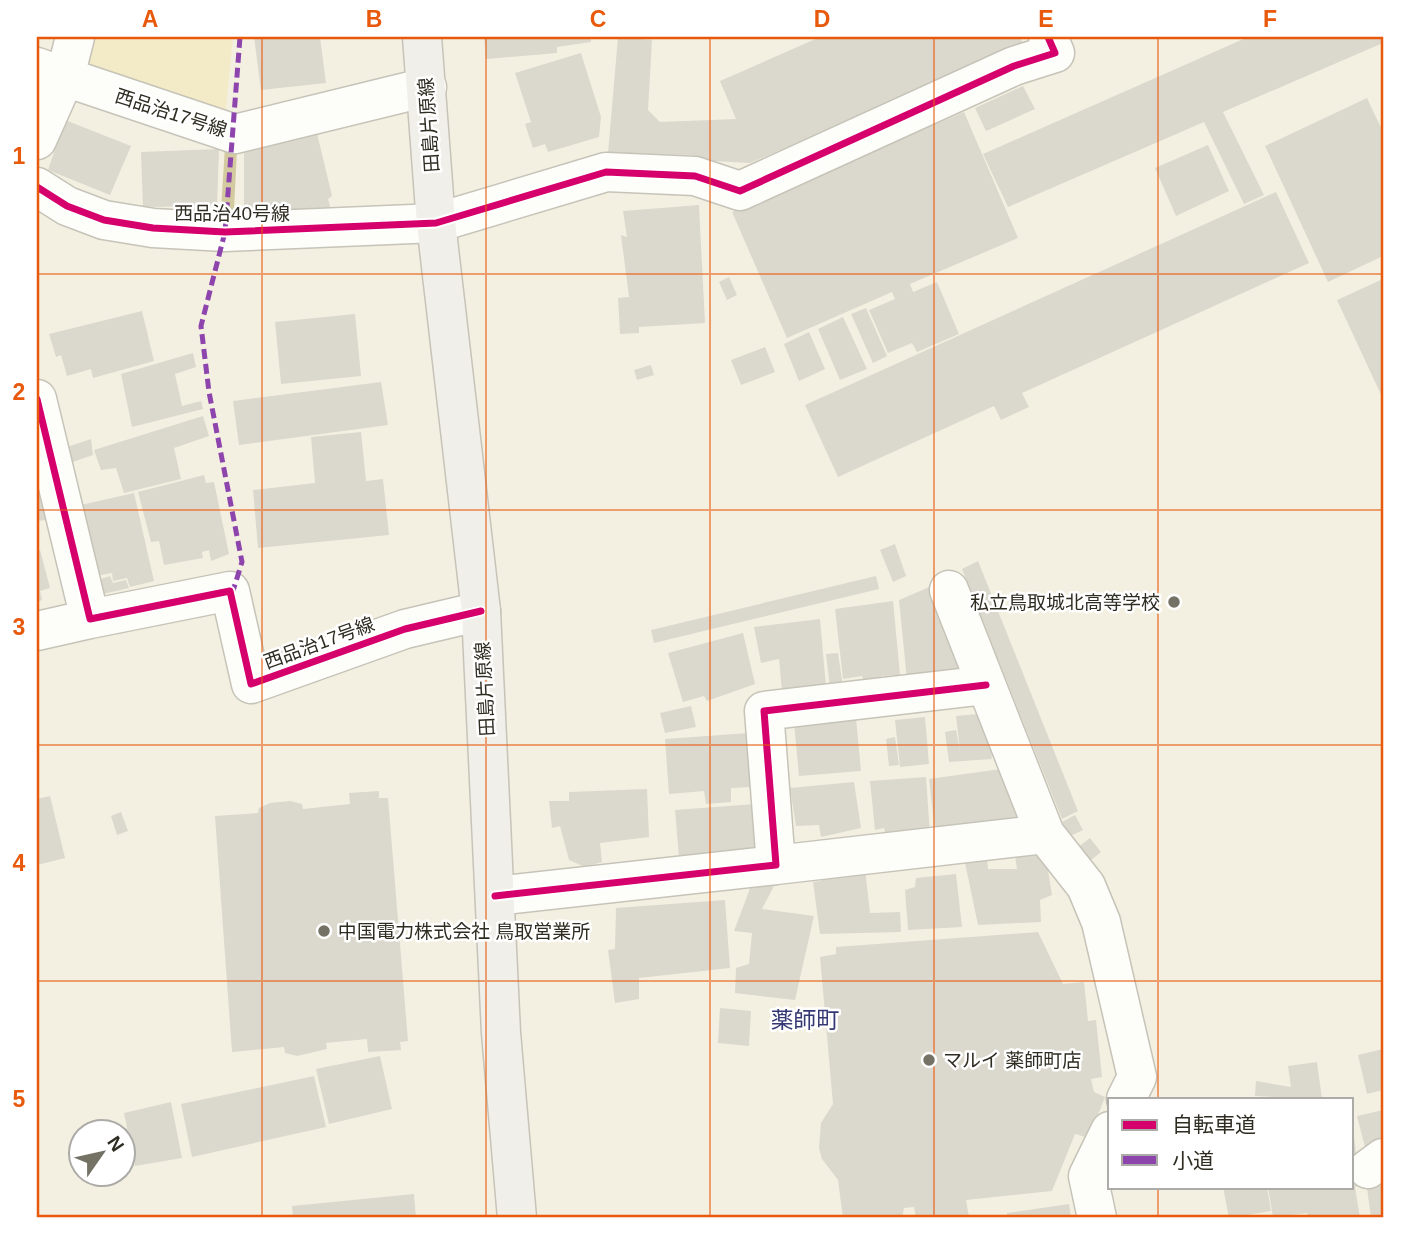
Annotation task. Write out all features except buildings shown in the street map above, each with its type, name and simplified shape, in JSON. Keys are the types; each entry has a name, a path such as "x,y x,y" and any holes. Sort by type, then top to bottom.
{"main road":[{"name":"田島片原線","path":"422,37 436,223 481,611 501,1033 517,1218"}],"street":[{"path":"37,140 51,72 75,37"},
{"name":"西品治40号線","path":"37,187 67,206 104,220 153,229 225,232 436,223 606,172 695,176 740,191 1014,66 1055,53 1048,37"},
{"name":"西品治17号線","path":"51,72 235,134 427,87"},
{"path":"37,399 90,619 37,631"},
{"path":"949,590 1045,834 1086,886 1101,922 1137,1077 1126,1098"},
{"name":"西品治17号線","path":"90,619 230,591 251,684 405,629 481,611"},
{"path":"776,865 764,712 986,684"},
{"path":"495,896 1045,834"},
{"path":"1097,1218 1088,1176 1108,1135"}],"shaded area":[{"path":"86,37 233,37 225,118 82,66"},
{"path":"225,146 237,149 234,210 221,209"}],"marked path":[{"path":"232,594 242,562 209,392 201,326 225,232 240,37"}],"cycle path":[{"path":"37,187 67,206 104,220 153,228 225,232 436,223 606,172 695,176 740,191 1014,66 1055,53 1048,37"},
{"path":"37,399 90,619 230,591 251,684 405,629 481,611"},
{"path":"495,896 776,865 764,711 986,685"}],"place":[{"name":"私立鳥取城北高等学校","path":"1174,602"},
{"name":"中国電力株式会社 鳥取営業所","path":"324,931"},
{"name":"マルイ 薬師町店","path":"929,1060"}],"district":[{"name":"薬師町","path":"805,1020"}]}
